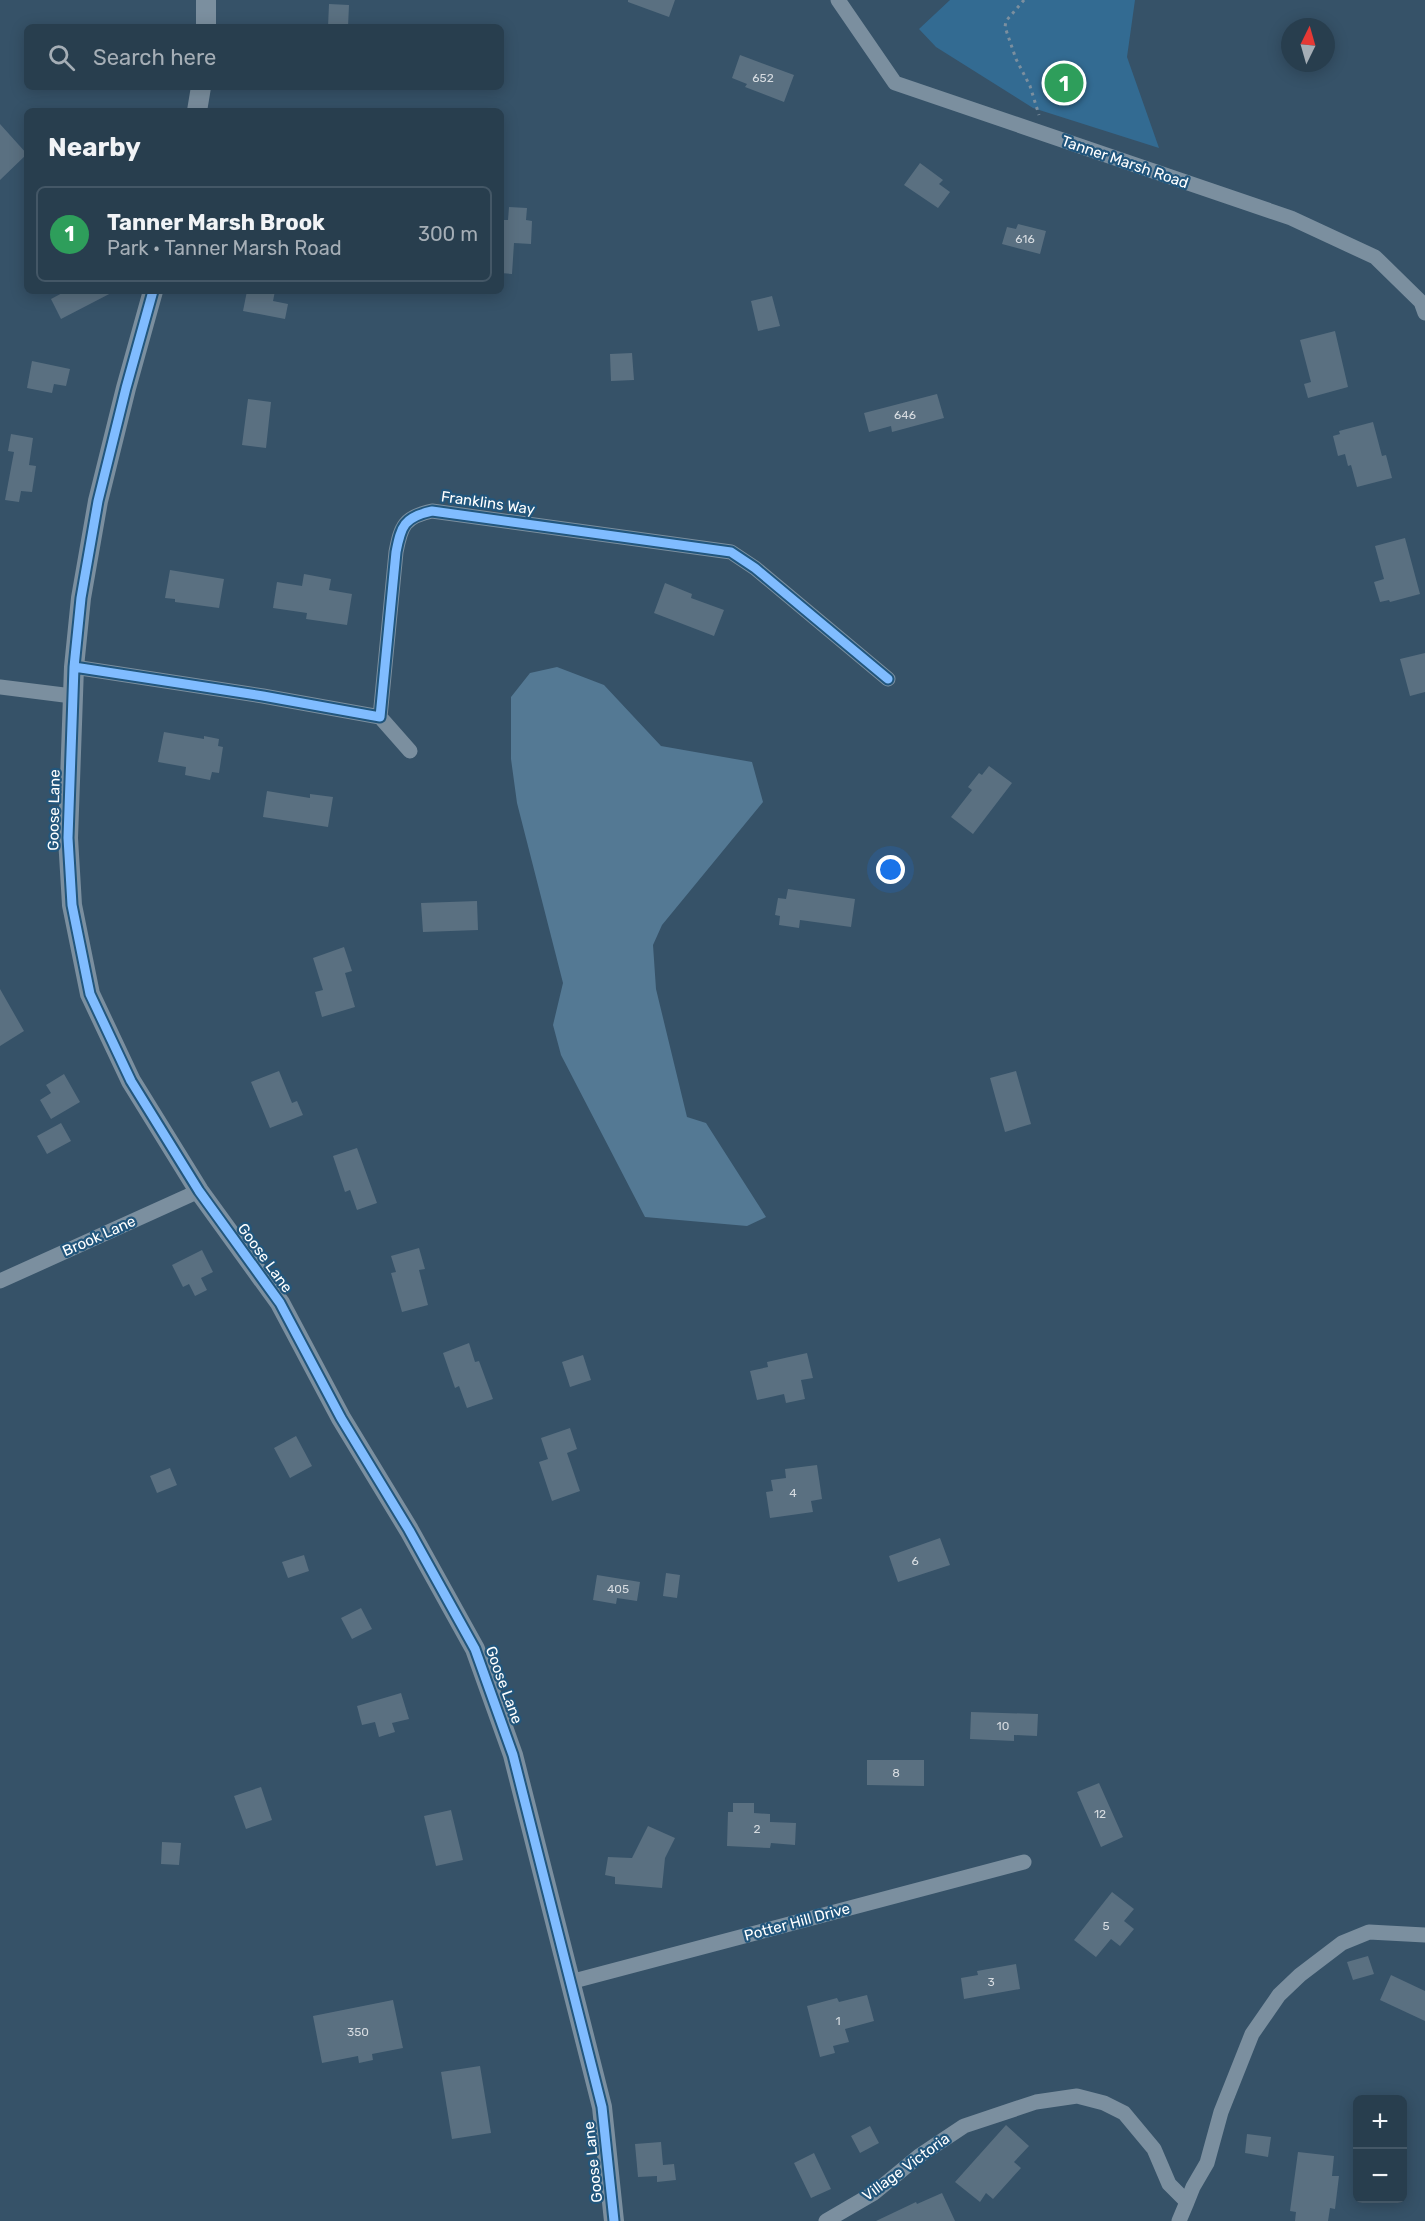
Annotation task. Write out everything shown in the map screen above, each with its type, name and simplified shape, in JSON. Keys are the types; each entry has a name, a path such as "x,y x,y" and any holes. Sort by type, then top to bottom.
{"street":[{"path":"206,0 206,24"},
{"name":"Tanner Marsh Road","path":"838,0 895,83 1291,218 1375,257 1421,302 1425,313"},
{"path":"198,108 200,90"},
{"name":"Goose Lane","path":"152,294 98,501 81,598 74,668 68,838 72,905 90,994 131,1081 199,1191 280,1303 341,1418 409,1530 476,1649 513,1755 602,2108 614,2221"},
{"name":"Franklins Way","path":"380,717 400,528 416,514 432,511 731,552 755,568 888,679"},
{"path":"74,668 263,696 380,717 410,751"},
{"path":"0,687 72,696"},
{"name":"Brook Lane","path":"0,1281 199,1191"},
{"name":"Potter Hill Drive","path":"570,1982 1024,1862"},
{"path":"1179,2221 1193,2187 1207,2163 1221,2112 1252,2034 1279,1995 1342,1942 1369,1932 1425,1935"},
{"name":"Village Victoria","path":"826,2221 874,2193 919,2156 964,2126 1036,2102 1077,2096 1104,2103 1124,2114 1154,2149 1169,2184 1187,2202"}],"path":[{"path":"1024,0 1006,21 1005,27 1016,59 1030,86 1045,134"}],"shaded area":[{"path":"950,0 1135,0 1127,57 1159,148 1033,108 936,47 919,29"},
{"path":"557,667 604,685 661,746 752,762 763,802 662,925 653,945 656,989 687,1117 706,1123 766,1217 747,1226 645,1217 561,1055 553,1025 563,983 517,803 511,759 511,697 530,673"}],"building":[{"path":"628,0 675,0 669,17 628,2"},
{"path":"329,4 349,5 348,24 328,24"},
{"path":"740,55 794,75 784,102 745,87 747,84 732,78"},
{"path":"0,124 24,151 24,157 0,180"},
{"path":"920,163 943,180 939,184 950,192 938,208 904,185"},
{"path":"509,207 527,208 526,220 532,221 531,244 514,243 512,274 504,273 504,220 508,220"},
{"path":"1018,224 1046,231 1040,254 1002,244 1007,227 1016,229"},
{"path":"60,294 109,294 61,319 51,299"},
{"path":"246,294 274,294 273,301 288,304 285,319 243,311"},
{"path":"772,296 780,326 758,331 751,301"},
{"path":"1335,331 1348,387 1308,398 1304,384 1311,382 1300,340"},
{"path":"632,353 634,380 611,381 610,354"},
{"path":"32,361 70,369 66,386 54,384 52,393 27,388"},
{"path":"937,394 944,418 892,432 891,426 869,432 864,413"},
{"path":"248,399 271,402 266,448 242,445"},
{"path":"1373,422 1382,456 1386,455 1392,478 1357,487 1351,465 1348,466 1345,454 1338,456 1333,436 1340,434 1339,431"},
{"path":"11,434 33,438 29,465 36,466 32,492 21,491 19,502 5,500 14,452 8,451"},
{"path":"1405,538 1420,594 1390,602 1389,600 1380,602 1374,582 1384,579 1375,546"},
{"path":"170,570 224,579 219,608 175,602 175,599 165,598"},
{"path":"304,574 331,579 329,590 352,594 347,625 306,619 307,613 273,608 277,582 302,586"},
{"path":"665,583 692,594 691,598 724,610 714,636 654,613"},
{"path":"1425,653 1425,692 1410,696 1400,659"},
{"path":"164,732 204,739 204,736 219,739 218,746 223,747 219,773 212,772 210,780 185,775 186,767 158,762"},
{"path":"989,766 1012,783 973,834 951,817 972,790 968,787 979,773 982,775"},
{"path":"267,791 310,798 310,794 333,797 328,827 263,817"},
{"path":"788,889 855,899 851,927 800,920 799,928 779,925 780,916 775,915 778,898 786,899"},
{"path":"477,901 478,930 423,932 421,903"},
{"path":"344,947 352,971 345,973 355,1007 322,1017 315,992 323,990 313,958"},
{"path":"0,989 24,1031 0,1046"},
{"path":"279,1071 292,1103 297,1101 303,1115 270,1128 251,1082"},
{"path":"1016,1071 1031,1124 1005,1132 990,1078"},
{"path":"64,1074 80,1102 51,1119 40,1100 51,1093 46,1085"},
{"path":"61,1123 71,1141 47,1154 37,1136"},
{"path":"357,1148 377,1203 357,1210 350,1190 345,1192 333,1156"},
{"path":"419,1248 425,1269 419,1270 428,1305 402,1312 391,1273 396,1272 391,1256"},
{"path":"202,1250 213,1272 201,1278 207,1290 195,1296 189,1284 183,1287 172,1265"},
{"path":"469,1343 475,1362 479,1361 493,1399 467,1408 459,1386 455,1388 443,1353"},
{"path":"807,1353 813,1378 801,1380 805,1399 786,1403 784,1394 757,1400 750,1371 768,1367 767,1362"},
{"path":"583,1355 591,1380 570,1387 562,1362"},
{"path":"570,1428 577,1449 567,1453 580,1491 552,1501 539,1462 548,1459 541,1438"},
{"path":"296,1436 312,1466 290,1478 274,1448"},
{"path":"817,1465 822,1499 811,1501 813,1512 770,1518 766,1492 773,1491 771,1480 786,1478 785,1469"},
{"path":"170,1468 177,1485 157,1493 150,1476"},
{"path":"940,1538 950,1565 898,1582 889,1556"},
{"path":"304,1555 309,1571 288,1578 282,1562"},
{"path":"666,1573 680,1575 677,1598 663,1596"},
{"path":"597,1575 640,1582 637,1601 617,1598 616,1604 593,1600"},
{"path":"361,1608 372,1629 352,1639 341,1618"},
{"path":"401,1693 409,1719 392,1723 395,1732 379,1737 375,1722 362,1725 357,1706"},
{"path":"971,1712 1038,1714 1037,1736 1014,1735 1014,1741 970,1739"},
{"path":"867,1760 924,1760 924,1786 867,1785"},
{"path":"1099,1783 1123,1837 1101,1847 1077,1792"},
{"path":"261,1787 272,1820 246,1829 234,1796"},
{"path":"733,1803 754,1803 754,1813 770,1814 770,1822 796,1823 795,1845 771,1843 770,1848 727,1846 728,1812 733,1812"},
{"path":"451,1810 463,1860 436,1866 424,1816"},
{"path":"648,1826 675,1838 665,1858 662,1888 615,1884 615,1877 605,1875 608,1857 632,1858"},
{"path":"162,1842 181,1843 179,1865 161,1864"},
{"path":"1112,1892 1134,1909 1124,1921 1134,1929 1120,1946 1111,1939 1096,1957 1074,1940"},
{"path":"1368,1956 1374,1974 1353,1980 1347,1962"},
{"path":"1016,1964 1020,1989 964,1999 961,1978 978,1975 977,1971"},
{"path":"1391,1975 1425,1991 1425,2021 1380,2000"},
{"path":"867,1995 874,2021 845,2029 849,2042 833,2046 835,2053 820,2057 807,2006 837,1998 839,2002"},
{"path":"393,2000 403,2048 372,2054 373,2060 359,2063 358,2056 322,2063 313,2016"},
{"path":"480,2066 491,2133 452,2139 441,2072"},
{"path":"1006,2125 1029,2146 1014,2162 1021,2168 993,2199 986,2193 980,2202 955,2182"},
{"path":"870,2126 879,2143 860,2153 851,2136"},
{"path":"1247,2134 1271,2137 1268,2157 1245,2153"},
{"path":"661,2142 663,2165 674,2164 676,2180 657,2182 657,2176 638,2177 635,2144"},
{"path":"1298,2152 1334,2156 1332,2176 1339,2176 1335,2209 1330,2208 1328,2221 1295,2221 1296,2212 1290,2211"},
{"path":"814,2153 831,2189 811,2198 794,2163"},
{"path":"942,2193 955,2221 876,2221 916,2202 917,2204"}],"cycle path":[{"path":"152,294 98,501 81,598 74,667 68,838 72,905 90,994 131,1081 199,1191 280,1303 341,1418 409,1530 475,1649 513,1755 602,2107 614,2221"},
{"path":"74,667 263,696 380,717 398,543 405,524 415,516 432,511 731,552 755,568 888,679"}],"place":[{"name":"Tanner Marsh Brook","path":"1064,83"}]}
